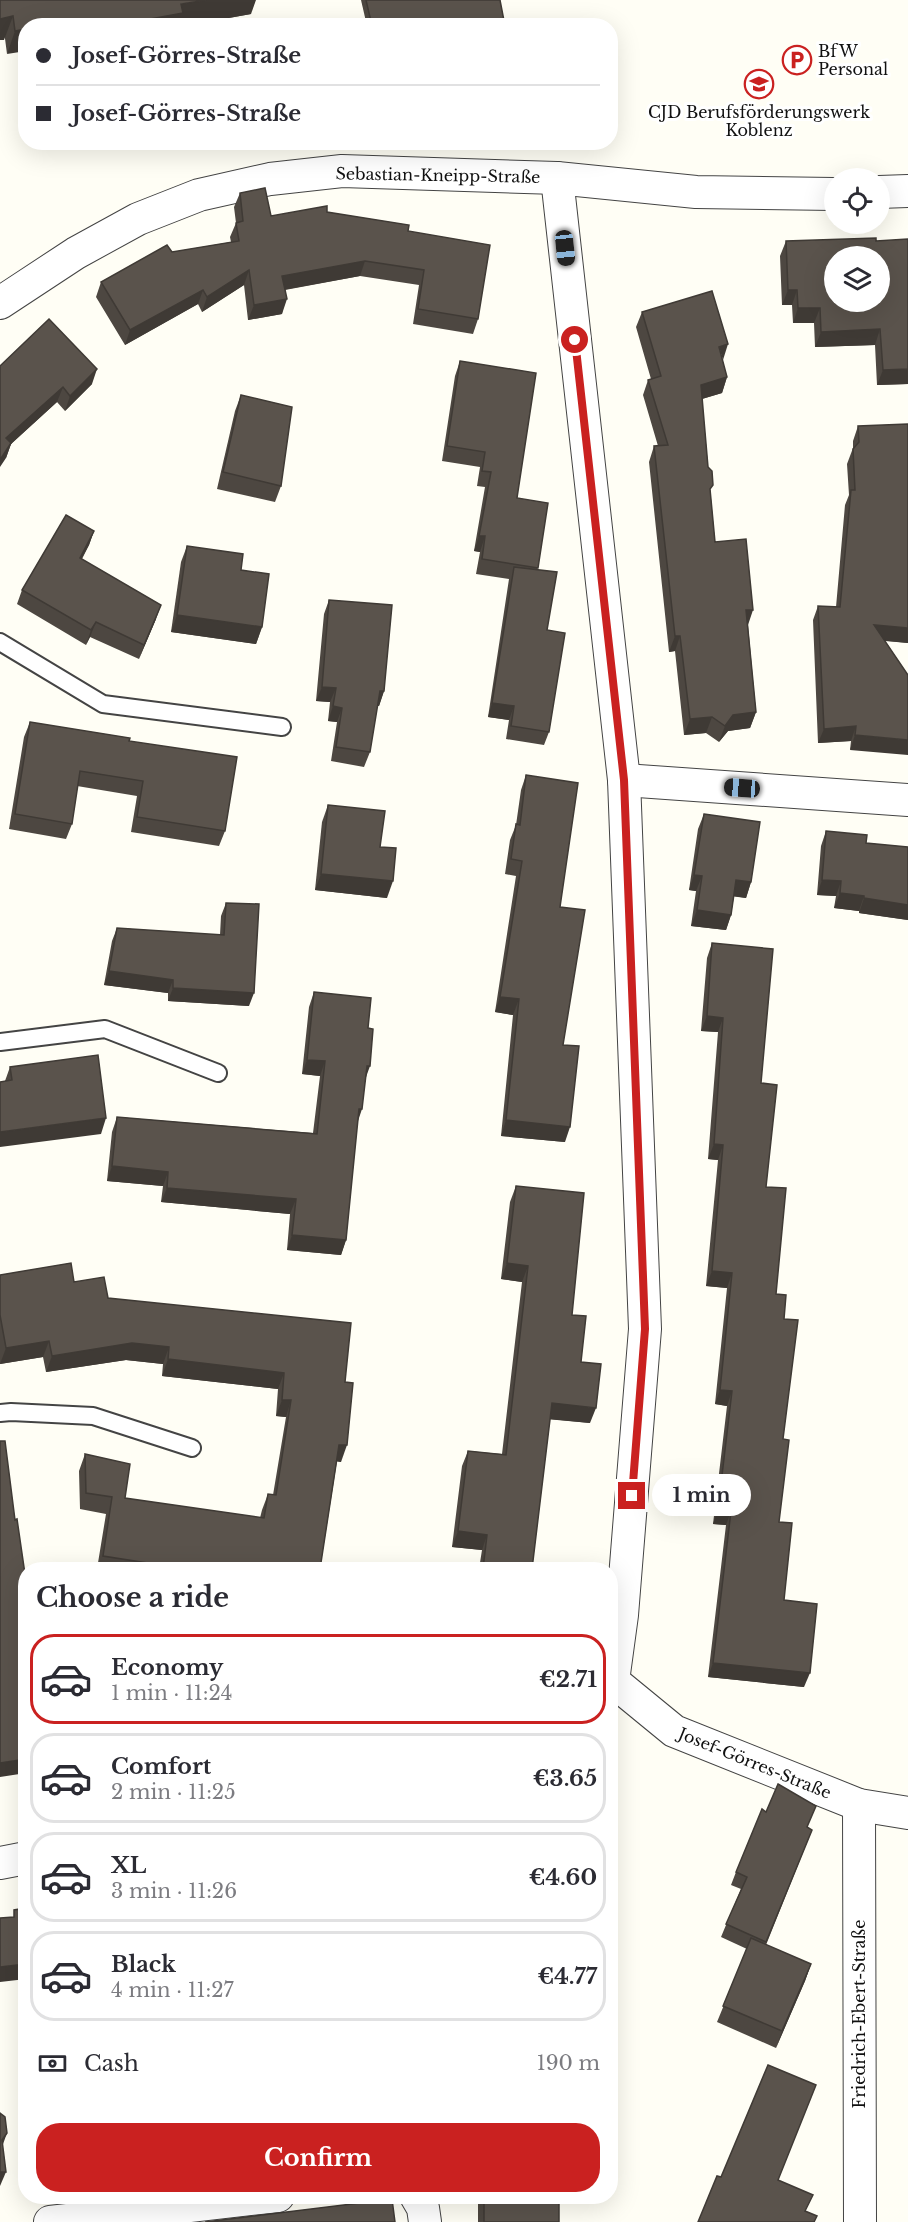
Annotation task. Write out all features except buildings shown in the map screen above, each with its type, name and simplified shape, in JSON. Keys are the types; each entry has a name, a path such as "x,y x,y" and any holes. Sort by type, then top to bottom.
{"street":[{"name":"Sebastian-Kneipp-Straße","path":"0,303 76,253 138,219 199,195 270,179 342,171 557,178 696,192 824,194"},
{"name":"Josef-Görres-Straße","path":"557,178 624,780 645,1329 618,1642"},
{"path":"890,192 908,191"},
{"path":"624,780 908,800"},
{"name":"Josef-Görres-Straße","path":"618,1687 674,1731 859,1805 908,1813"},
{"name":"Friedrich-Ebert-Straße","path":"859,1805 860,2222"},
{"path":"0,1863 18,1860"},
{"path":"50,2222 208,2204"},
{"path":"421,2204 425,2222"}],"lane":[{"path":"0,642 103,704 282,727"},
{"path":"0,1042 105,1029 218,1073"},
{"path":"0,1413 93,1416 192,1448"}],"place":[{"name":"BfW Personal","path":"797,60"},
{"name":"CJD Berufsförderungswerk Koblenz","path":"759,84"}],"route":[{"path":"575,340 624,780 645,1329 632,1496"}]}
